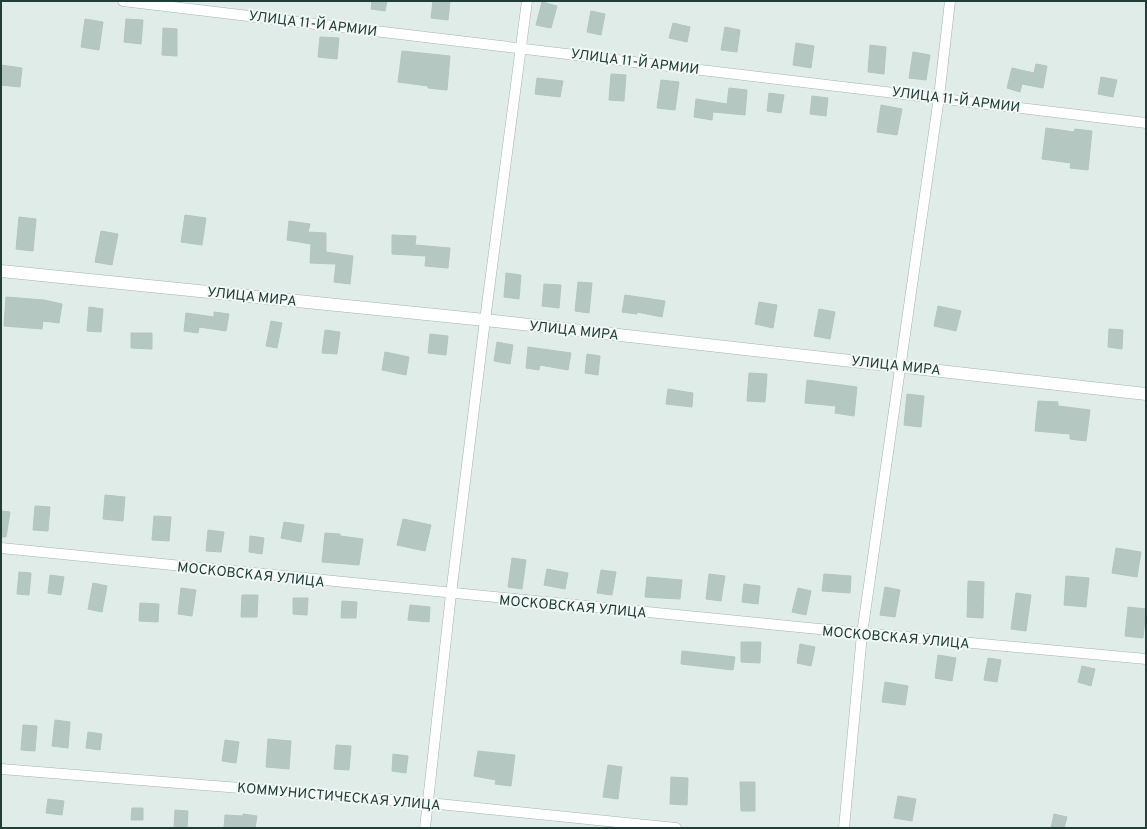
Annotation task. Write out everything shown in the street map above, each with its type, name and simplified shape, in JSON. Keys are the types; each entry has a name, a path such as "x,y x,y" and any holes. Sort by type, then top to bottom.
{"street":[{"name":"УЛИЦА 11-Й АРМИИ","path":"123,1 939,97 1146,123"},
{"path":"426,828 485,320 527,1"},
{"path":"844,828 862,634 939,97 950,1"},
{"name":"УЛИЦА МИРА","path":"1,271 485,320 1146,394"},
{"name":"МОСКОВСКАЯ УЛИЦА","path":"1,548 862,634 1146,659"},
{"name":"КОММУНИСТИЧЕСКАЯ УЛИЦА","path":"1,769 429,803 676,828"}],"building":[{"path":"372,1 387,1 385,11 371,9"},
{"path":"433,1 450,1 448,20 431,18"},
{"path":"542,2 557,6 551,28 536,25"},
{"path":"591,11 605,14 601,35 587,32"},
{"path":"85,19 103,22 99,50 81,47"},
{"path":"126,19 143,20 141,44 124,42"},
{"path":"673,23 690,27 687,42 669,38"},
{"path":"725,27 740,30 737,52 721,50"},
{"path":"163,28 177,29 177,56 162,55"},
{"path":"320,37 339,38 337,59 318,57"},
{"path":"796,43 814,46 811,68 793,65"},
{"path":"870,45 886,47 884,74 868,72"},
{"path":"402,51 450,56 447,90 398,82"},
{"path":"913,52 930,55 926,80 909,78"},
{"path":"1036,64 1047,66 1043,88 1022,84 1020,92 1007,88 1012,68 1034,73"},
{"path":"1,65 22,68 20,87 1,85"},
{"path":"611,74 626,75 624,101 609,100"},
{"path":"1101,77 1117,80 1113,97 1098,94"},
{"path":"537,78 563,81 560,97 535,94"},
{"path":"661,80 679,82 675,110 657,108"},
{"path":"729,88 747,90 745,115 713,112 712,120 694,117 696,99 727,104"},
{"path":"769,93 784,95 781,113 767,111"},
{"path":"812,96 828,98 826,116 810,114"},
{"path":"881,105 902,109 897,135 877,132"},
{"path":"1046,128 1074,132 1075,129 1092,131 1088,170 1070,168 1071,163 1042,159"},
{"path":"185,215 206,218 202,245 181,242"},
{"path":"19,217 36,219 33,251 16,249"},
{"path":"289,221 310,224 308,232 326,233 326,252 353,256 350,284 334,282 336,264 310,263 311,244 287,240"},
{"path":"101,231 118,234 112,265 95,262"},
{"path":"392,235 416,236 415,245 450,248 448,268 425,266 426,256 392,254"},
{"path":"506,273 521,275 519,299 504,297"},
{"path":"578,282 592,283 589,313 575,311"},
{"path":"544,284 561,285 559,308 542,306"},
{"path":"625,295 665,301 662,317 637,312 637,314 622,312"},
{"path":"6,297 44,300 62,304 59,323 43,321 42,329 4,326"},
{"path":"759,302 777,305 773,328 755,324"},
{"path":"938,306 961,311 956,331 934,326"},
{"path":"89,307 103,309 101,332 87,331"},
{"path":"819,309 835,312 830,339 814,336"},
{"path":"214,312 229,314 226,331 199,327 198,333 184,331 186,313 214,317"},
{"path":"271,321 282,323 277,348 266,346"},
{"path":"1109,329 1123,330 1122,349 1108,347"},
{"path":"325,330 340,332 337,354 322,353"},
{"path":"131,333 152,333 152,349 131,348"},
{"path":"430,334 448,336 446,355 428,353"},
{"path":"497,342 513,345 510,364 494,361"},
{"path":"528,347 571,353 568,370 540,365 539,370 526,368"},
{"path":"385,352 409,357 406,375 382,370"},
{"path":"587,354 600,356 598,375 585,373"},
{"path":"749,373 767,374 765,402 747,401"},
{"path":"807,380 857,387 854,416 835,413 836,406 805,403"},
{"path":"668,389 693,393 692,407 666,404"},
{"path":"907,394 924,396 921,427 904,425"},
{"path":"1038,401 1058,402 1058,406 1090,410 1086,441 1070,439 1070,434 1035,431"},
{"path":"105,495 125,497 123,521 103,519"},
{"path":"35,506 50,507 48,531 33,530"},
{"path":"1,511 10,512 6,537 1,537"},
{"path":"154,516 171,517 169,541 152,540"},
{"path":"403,519 431,525 425,551 397,545"},
{"path":"284,522 304,525 301,542 281,538"},
{"path":"208,530 224,532 221,552 206,551"},
{"path":"325,533 340,534 340,536 363,539 359,565 322,562"},
{"path":"250,536 264,538 262,554 249,552"},
{"path":"1116,548 1141,552 1137,577 1112,573"},
{"path":"512,558 526,560 522,589 508,587"},
{"path":"547,569 568,573 565,589 544,585"},
{"path":"601,570 616,572 612,595 597,593"},
{"path":"19,572 31,573 29,595 17,594"},
{"path":"709,574 725,576 721,601 706,599"},
{"path":"824,574 851,576 850,593 822,591"},
{"path":"50,575 64,577 61,595 48,593"},
{"path":"1066,576 1089,578 1086,607 1064,605"},
{"path":"647,577 682,580 680,599 645,597"},
{"path":"968,581 984,582 983,618 967,617"},
{"path":"93,583 107,586 102,612 88,609"},
{"path":"744,584 760,586 758,604 742,602"},
{"path":"885,587 900,590 895,617 880,615"},
{"path":"181,588 196,590 192,616 178,614"},
{"path":"798,588 811,591 806,615 792,612"},
{"path":"1016,593 1031,595 1026,631 1011,629"},
{"path":"242,595 258,595 257,617 241,617"},
{"path":"293,598 308,598 307,615 293,614"},
{"path":"342,601 357,602 356,618 341,618"},
{"path":"140,603 159,604 158,622 139,621"},
{"path":"410,605 430,607 429,622 408,620"},
{"path":"1128,607 1146,609 1143,638 1125,636"},
{"path":"741,642 761,642 760,663 741,662"},
{"path":"800,644 815,647 811,666 797,663"},
{"path":"682,651 735,657 733,670 681,664"},
{"path":"938,655 956,658 952,681 935,678"},
{"path":"988,658 1001,660 997,682 984,680"},
{"path":"1082,666 1095,669 1091,686 1078,682"},
{"path":"885,682 908,686 905,705 882,702"},
{"path":"55,720 70,722 68,748 52,746"},
{"path":"23,725 37,726 35,751 21,750"},
{"path":"88,732 102,734 100,750 86,748"},
{"path":"268,739 291,741 289,769 266,767"},
{"path":"225,740 239,742 236,763 222,761"},
{"path":"336,745 351,746 349,770 334,769"},
{"path":"478,751 515,755 511,786 495,784 496,780 474,776"},
{"path":"393,754 408,756 406,773 392,771"},
{"path":"608,765 622,767 618,799 603,797"},
{"path":"671,777 688,778 687,805 670,804"},
{"path":"740,782 755,782 755,811 741,811"},
{"path":"898,796 916,799 912,821 894,818"},
{"path":"48,799 64,801 62,815 46,813"},
{"path":"132,808 143,808 143,820 131,820"},
{"path":"175,810 188,811 187,828 174,828"},
{"path":"243,814 257,816 255,828 224,828 225,815 243,816"},
{"path":"1054,814 1067,817 1064,828 1051,828"}]}
